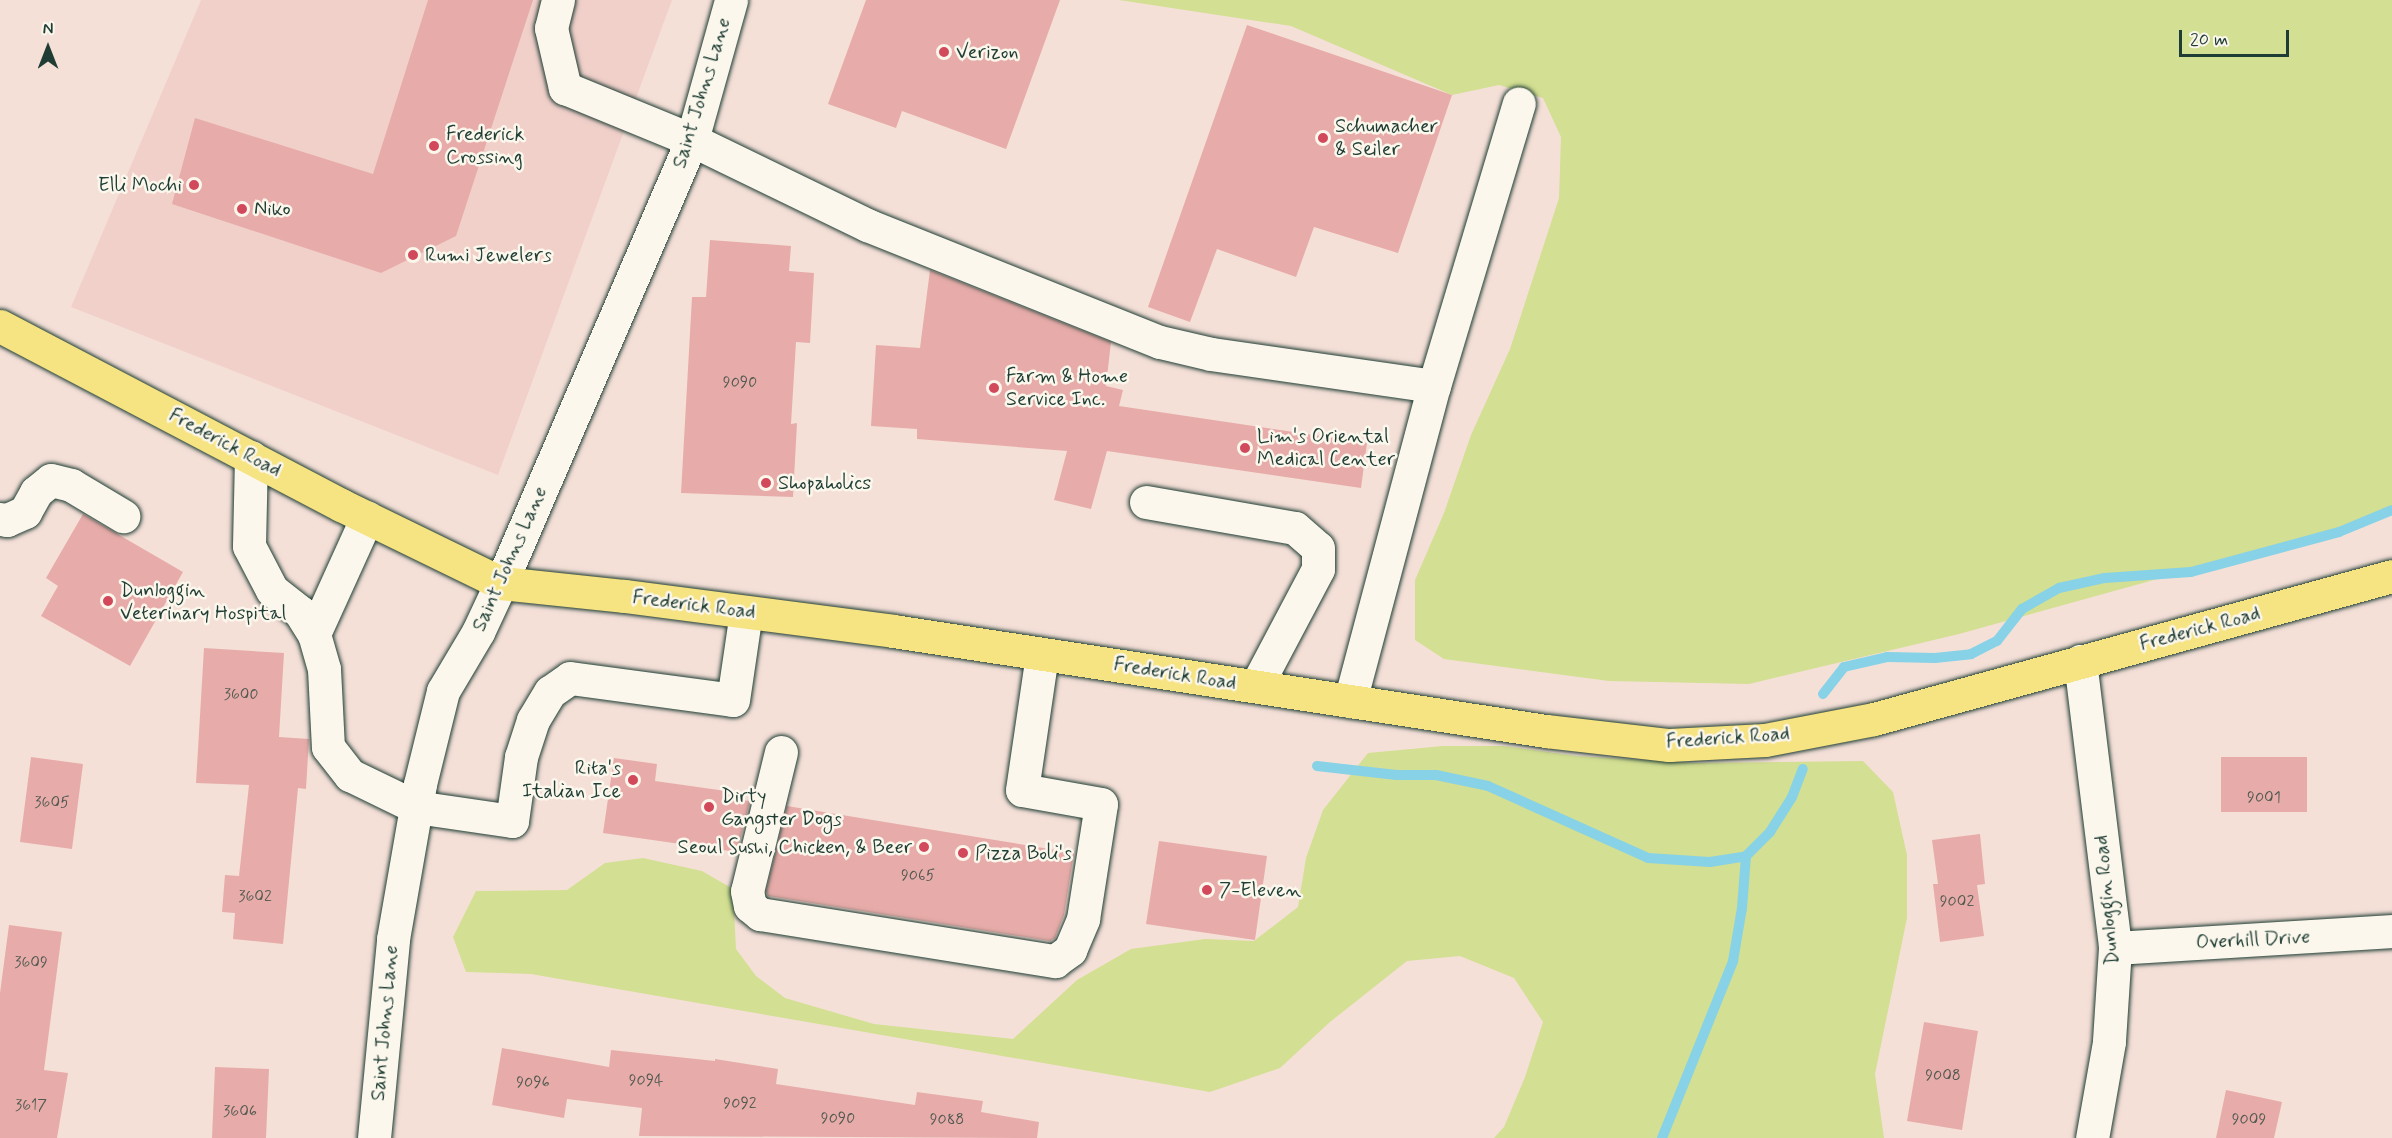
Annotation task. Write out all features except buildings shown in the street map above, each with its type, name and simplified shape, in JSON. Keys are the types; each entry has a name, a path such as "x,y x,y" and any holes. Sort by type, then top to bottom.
{"main road":[{"name":"Frederick Road","path":"0,329 501,583 746,612 1042,654 1546,731 1669,745 1765,740 1874,719 2392,576"}],"street":[{"path":"558,0 551,28 565,88 692,140 867,225 1160,342 1211,354 1434,386"},
{"name":"Saint Johns Lane","path":"374,1138 393,939 416,807 443,691 478,632 501,583 692,140 731,0"},
{"path":"1350,701 1434,386 1519,103"},
{"path":"251,457 249,546 272,590 300,612 314,634 324,669 328,747 350,775 416,807 512,821 521,757 533,720 550,692 570,678 733,700 746,612"},
{"path":"0,519 7,520 25,512 36,492 51,480 71,485 123,516"},
{"path":"1146,502 1295,528 1318,548 1318,569 1256,686"},
{"path":"314,634 367,517"},
{"path":"781,752 747,891 750,906 760,914 1055,961 1070,950 1083,919 1101,804 1022,790 1042,654"},
{"name":"Dunloggin Road","path":"2080,662 2115,948 2109,1042 2092,1138"},
{"name":"Overhill Drive","path":"2115,948 2392,931"}],"shaded area":[{"path":"201,0 672,0 498,475 71,307"}],"green space":[{"path":"1119,0 2392,0 2392,514 1959,634 1749,684 1609,681 1444,659 1415,640 1415,580 1444,513 1471,435 1510,349 1559,198 1561,137 1543,98 1499,85 1452,95 1291,26"},
{"path":"1443,746 1503,746 1577,756 1693,763 1863,761 1893,792 1907,855 1907,918 1875,1074 1884,1138 1494,1138 1504,1127 1525,1077 1543,1022 1514,978 1460,956 1407,961 1330,1022 1280,1068 1210,1092 531,974 466,972 453,937 476,891 567,890 605,863 643,858 702,871 733,889 736,949 756,976 785,998 874,1024 1013,1039 1077,980 1131,949 1205,939 1254,941 1298,907 1306,858 1323,810 1368,753"}],"waterway":[{"path":"1823,694 1844,667 1887,657 1935,658 1971,654 1997,641 2022,609 2059,588 2105,578 2191,572 2339,532 2392,510"},
{"path":"1317,766 1396,775 1436,775 1488,786 1648,858 1710,862 1746,856 1770,832 1792,797 1803,769"},
{"path":"1662,1138 1733,961 1742,908 1746,856"}],"place":[{"name":"Verizon","path":"944,52"},
{"name":"Schumacher & Seiler","path":"1323,138"},
{"name":"Frederick Crossing","path":"434,146"},
{"name":"Elli Mochi","path":"194,185"},
{"name":"Niko","path":"242,209"},
{"name":"Rumi Jewelers","path":"413,255"},
{"name":"Farm & Home Service Inc.","path":"994,388"},
{"name":"Lim's Oriental Medical Center","path":"1245,448"},
{"name":"Shopaholics","path":"766,483"},
{"name":"Dunloggin Veterinary Hospital","path":"108,601"},
{"name":"Rita's Italian Ice","path":"633,780"},
{"name":"Dirty Gangster Dogs","path":"709,807"},
{"name":"Seoul Sushi, Chicken, & Beer","path":"924,847"},
{"name":"Pizza Boli's","path":"963,853"},
{"name":"7-Eleven","path":"1207,890"}]}
